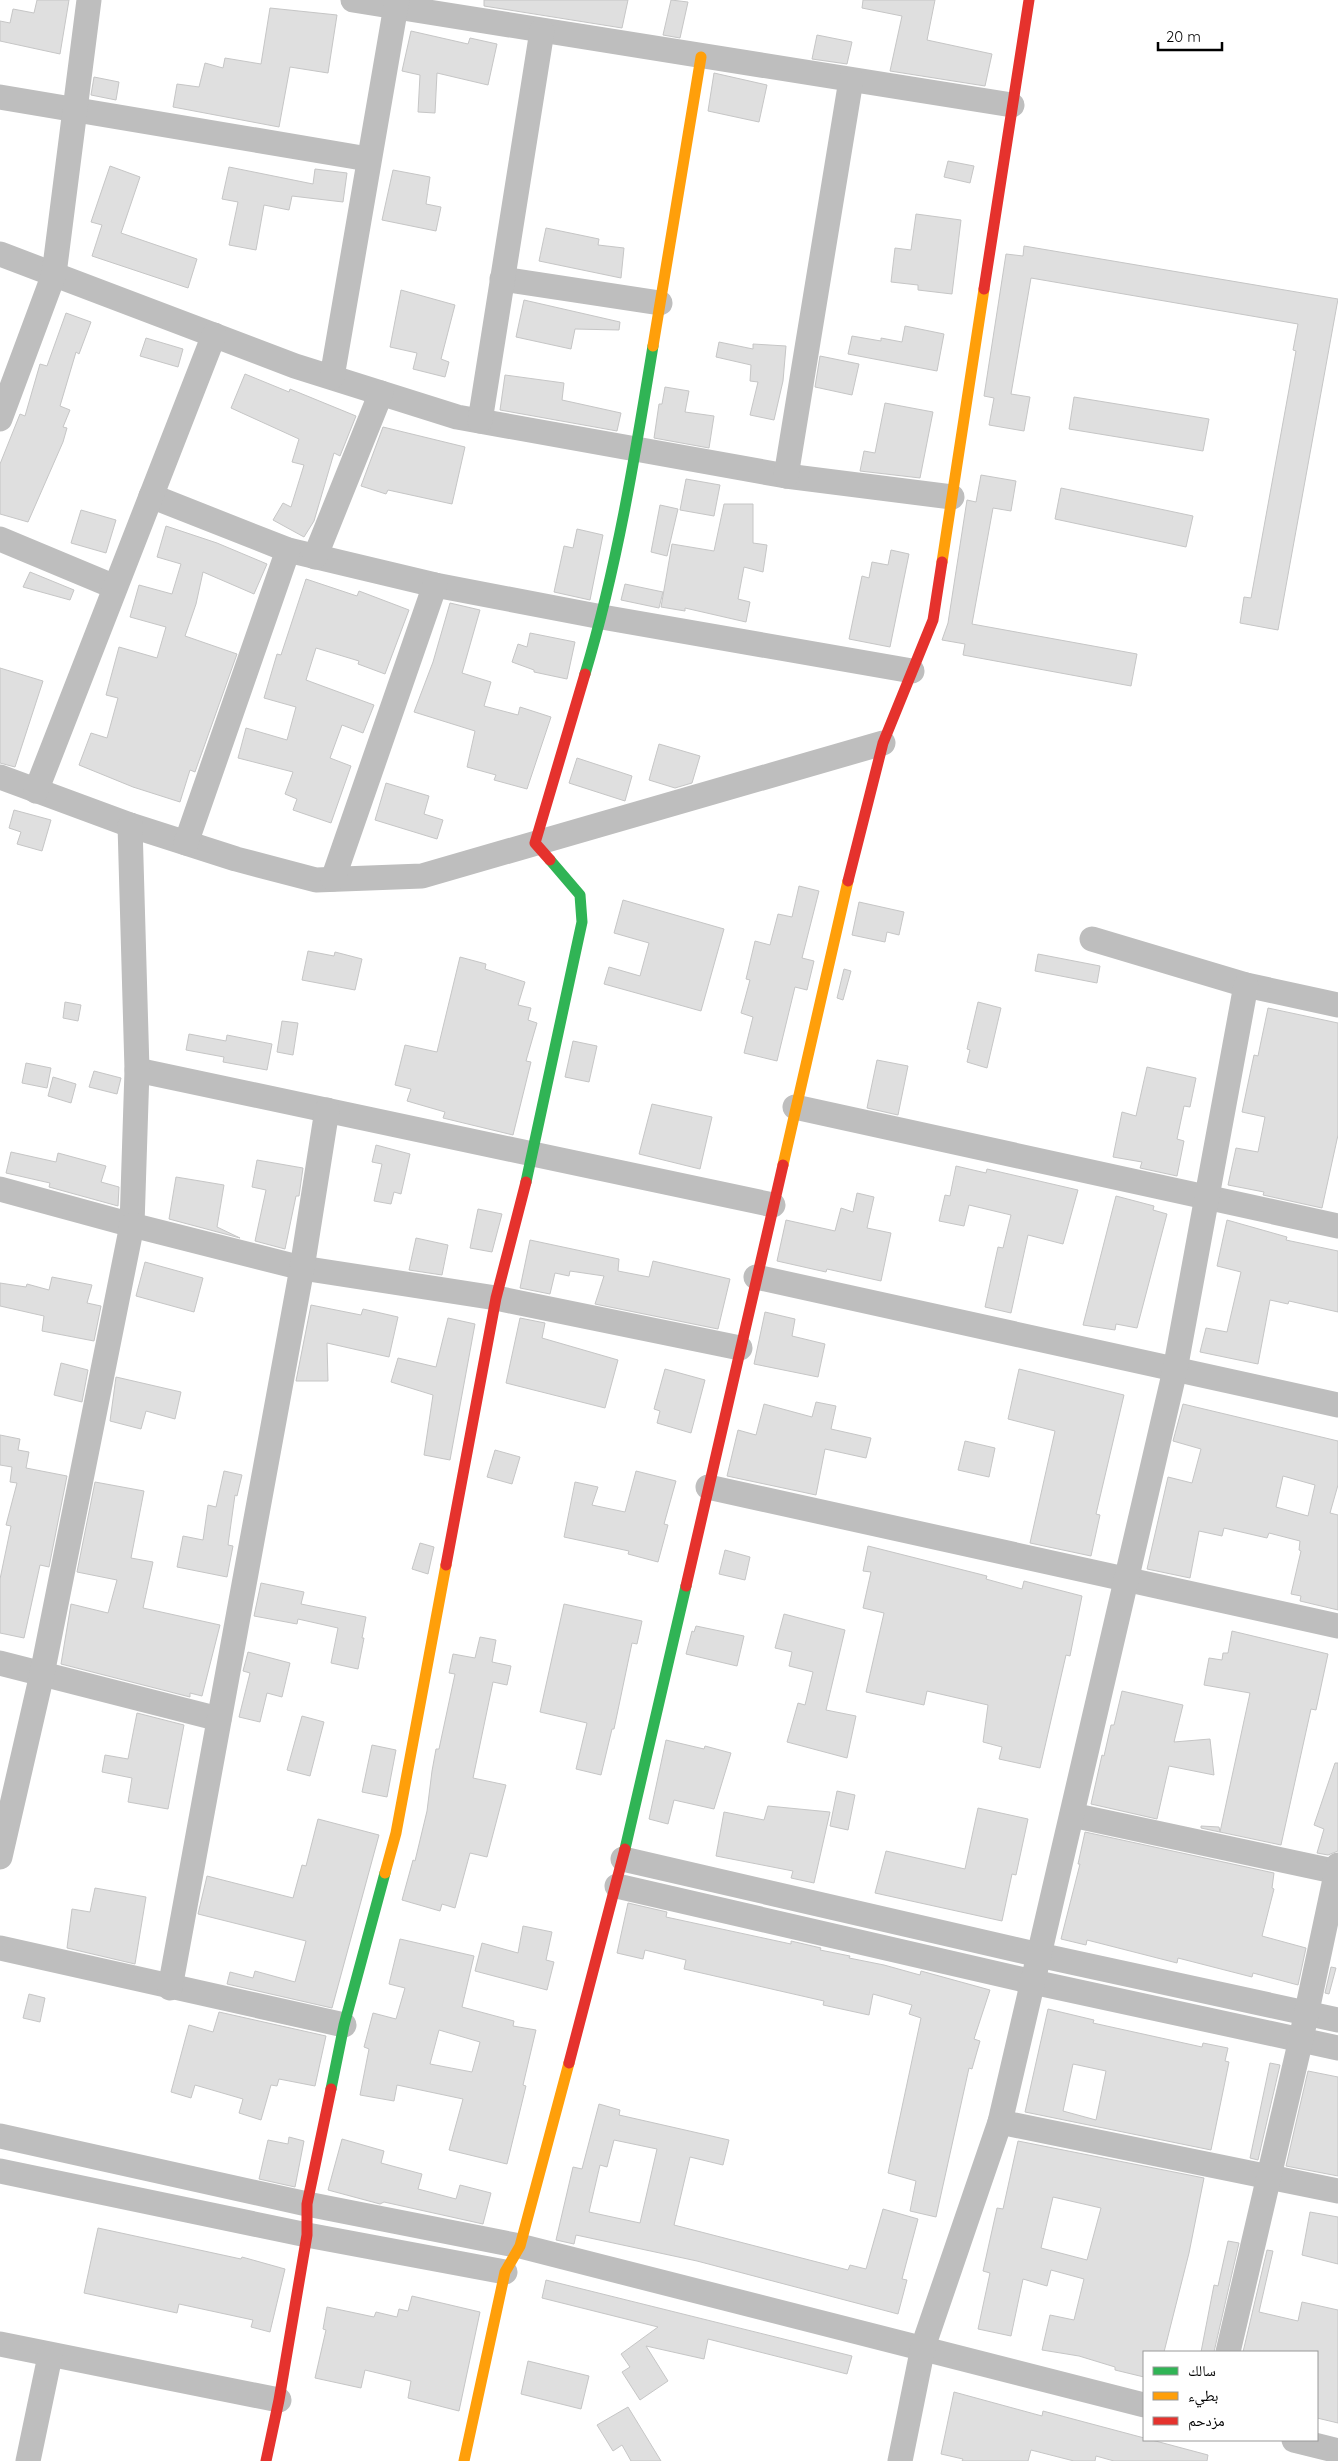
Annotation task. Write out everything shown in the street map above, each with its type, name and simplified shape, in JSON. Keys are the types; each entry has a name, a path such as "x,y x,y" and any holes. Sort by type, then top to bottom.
{"street":[{"path":"0,419 54,274 89,0"},
{"path":"353,0 396,3 542,31 1012,105"},
{"path":"464,2461 505,2272 520,2246 617,1886 844,898 883,743 933,620 1029,0"},
{"path":"332,378 396,3"},
{"path":"480,422 542,31"},
{"path":"535,843 602,617 636,449 701,57"},
{"path":"786,476 851,80"},
{"path":"0,97 368,159"},
{"path":"0,254 332,378 457,417 786,476 952,497"},
{"path":"502,279 660,303"},
{"path":"36,791 214,335"},
{"path":"315,557 381,393"},
{"path":"151,496 288,550 435,585 602,617 912,671"},
{"path":"0,539 115,587"},
{"path":"186,843 288,550"},
{"path":"333,879 435,585"},
{"path":"0,777 130,825 316,880 422,876 883,743"},
{"path":"0,1857 42,1674 132,1225 137,1070 130,825"},
{"path":"266,2461 279,2400 307,2235 307,2204 344,2025 396,1833 496,1298 533,1154 582,922 580,895 535,843"},
{"path":"1092,939 1246,985 1338,1005"},
{"path":"900,2461 923,2347 1000,2122 1033,1982 1175,1370 1246,985"},
{"path":"137,1070 773,1205"},
{"path":"796,1107 1207,1199 1338,1226"},
{"path":"170,1988 302,1268 328,1110"},
{"path":"0,1189 302,1268 496,1298 740,1348"},
{"path":"756,1277 1338,1405"},
{"path":"708,1487 1126,1581 1338,1626"},
{"path":"0,1663 219,1720"},
{"path":"1072,1815 1337,1870 1301,2039 1228,2351"},
{"path":"623,1859 1039,1955 1338,2020"},
{"path":"617,1886 1033,1982 1338,2048"},
{"path":"0,1948 170,1988 344,2025"},
{"path":"1000,2122 1338,2191"},
{"path":"0,2136 307,2204 520,2246 923,2347 1143,2405"},
{"path":"0,2171 307,2235 505,2272"},
{"path":"0,2344 50,2356 279,2400"},
{"path":"28,2461 50,2356"},
{"path":"1290,2461 1295,2441"},
{"path":"1299,2441 1338,2451"}],"building":[{"path":"37,0 69,0 60,54 0,41 0,21 10,23 13,9 34,13"},
{"path":"484,0 628,0 622,28 484,6"},
{"path":"671,0 688,2 680,38 663,35"},
{"path":"863,0 935,0 927,40 992,54 985,86 890,71 902,16 862,8"},
{"path":"270,8 337,15 328,73 290,67 279,127 173,107 177,84 199,87 205,63 223,68 225,58 261,64"},
{"path":"411,31 468,44 470,38 497,44 488,85 437,73 435,113 418,112 420,75 402,71"},
{"path":"817,35 852,42 847,64 812,59"},
{"path":"714,73 767,85 759,122 708,111"},
{"path":"94,77 119,82 116,100 91,95"},
{"path":"948,161 974,166 970,183 944,177"},
{"path":"110,166 140,177 121,233 197,259 188,288 92,256 102,225 91,222"},
{"path":"229,167 313,184 315,169 347,173 343,202 292,196 289,210 264,205 256,250 229,245 238,202 222,199"},
{"path":"393,170 430,177 426,204 441,207 436,231 382,220"},
{"path":"916,214 961,220 952,294 918,290 918,285 891,282 895,248 911,250"},
{"path":"546,228 599,239 598,245 624,248 621,278 539,261"},
{"path":"1024,246 1338,299 1278,630 1240,623 1244,597 1251,598 1296,351 1293,350 1298,324 1031,278 1011,394 1030,397 1024,431 989,425 994,398 984,396 1006,254 1023,256"},
{"path":"401,290 455,305 441,359 449,362 445,377 413,369 417,353 390,347"},
{"path":"524,300 620,322 619,330 575,329 571,349 516,337"},
{"path":"66,313 91,322 79,354 76,352 60,406 70,410 63,427 67,428 63,442 28,522 0,514 0,464 20,414 25,416 40,364 47,366"},
{"path":"905,326 944,334 937,371 848,354 852,336 881,341 881,338 902,342"},
{"path":"146,338 183,349 178,367 140,356"},
{"path":"719,342 753,349 753,344 786,346 783,381 774,420 750,415 758,382 750,381 751,365 716,357"},
{"path":"820,356 859,364 852,395 815,387"},
{"path":"245,374 289,392 290,389 356,416 340,456 334,453 314,521 304,537 273,520 283,503 291,507 304,465 292,462 299,439 231,408"},
{"path":"505,375 564,383 562,400 621,413 617,431 500,410"},
{"path":"665,387 689,391 685,412 714,416 709,448 654,438 659,404 662,404"},
{"path":"1074,397 1209,419 1203,451 1069,429"},
{"path":"885,403 933,412 920,478 860,471 864,451 875,453"},
{"path":"383,427 465,447 452,504 388,490 386,494 361,486"},
{"path":"981,475 1016,481 1011,511 993,508 972,624 1137,654 1131,686 963,655 965,644 942,640 948,623 967,500 976,502"},
{"path":"686,479 720,485 714,516 680,510"},
{"path":"1061,488 1193,516 1186,547 1055,519"},
{"path":"724,504 753,504 753,543 767,545 763,572 744,567 738,599 750,602 746,622 685,608 685,611 661,607 672,544 714,551"},
{"path":"660,505 678,509 667,556 651,552"},
{"path":"81,510 116,520 106,553 71,543"},
{"path":"166,526 217,543 267,564 254,594 203,572 196,604 185,636 237,654 195,772 190,770 180,802 133,787 79,765 91,733 107,738 118,698 106,695 119,647 157,658 166,627 130,617 139,585 172,594 181,564 157,557"},
{"path":"577,529 603,535 590,600 554,592 564,546 573,548"},
{"path":"891,550 909,554 890,647 849,639 862,576 869,578 872,562 888,565"},
{"path":"30,572 74,590 70,600 23,587"},
{"path":"306,579 357,596 359,591 409,610 385,674 358,664 359,661 316,648 306,680 374,705 363,733 342,725 330,758 351,766 331,823 293,810 297,799 285,794 293,772 238,758 246,728 287,740 296,707 264,698 277,654 281,655"},
{"path":"625,584 663,592 659,608 621,600"},
{"path":"450,603 480,610 462,673 491,682 484,706 518,715 520,707 551,717 527,789 494,780 496,775 467,767 475,731 414,712 433,662"},
{"path":"530,633 575,642 567,679 534,672 534,670 512,662 518,644 527,647"},
{"path":"0,668 43,681 15,767 0,763"},
{"path":"659,744 700,756 692,783 675,788 649,780"},
{"path":"577,758 632,776 625,801 569,783"},
{"path":"386,783 429,796 424,814 443,820 437,839 375,820"},
{"path":"14,810 51,820 42,851 17,844 21,832 9,828"},
{"path":"799,886 819,891 802,958 814,961 807,990 795,987 777,1061 744,1053 753,1017 741,1013 750,980 746,979 755,941 770,945 778,914 792,917"},
{"path":"623,900 724,929 701,1011 604,984 609,967 640,976 649,943 614,933"},
{"path":"859,902 904,912 899,935 887,932 885,942 852,935"},
{"path":"308,951 334,956 335,952 362,959 355,990 302,980"},
{"path":"1038,954 1100,966 1097,983 1035,971"},
{"path":"460,957 486,964 485,969 525,982 518,1005 531,1008 528,1020 537,1023 526,1061 531,1062 513,1135 443,1118 445,1112 407,1101 411,1089 395,1085 405,1045 437,1052"},
{"path":"844,969 851,971 843,1000 837,998"},
{"path":"65,1002 81,1005 78,1021 63,1018"},
{"path":"978,1002 1001,1008 987,1068 967,1062 970,1050 967,1049"},
{"path":"1268,1008 1338,1023 1338,1135 1322,1208 1263,1195 1264,1192 1228,1185 1236,1148 1258,1152 1265,1117 1242,1112 1254,1055 1258,1056"},
{"path":"282,1021 298,1023 293,1055 277,1052"},
{"path":"189,1034 226,1041 227,1035 272,1044 267,1070 223,1062 224,1057 186,1050"},
{"path":"573,1041 597,1046 589,1082 565,1077"},
{"path":"877,1060 908,1066 898,1115 867,1108"},
{"path":"26,1063 51,1068 47,1088 22,1083"},
{"path":"1147,1067 1196,1078 1190,1107 1184,1106 1177,1139 1184,1141 1177,1176 1140,1168 1142,1162 1113,1157 1122,1112 1136,1116"},
{"path":"94,1071 121,1078 117,1094 89,1087"},
{"path":"53,1077 76,1084 71,1103 48,1096"},
{"path":"652,1104 712,1117 700,1169 639,1154"},
{"path":"376,1145 410,1154 401,1194 394,1192 391,1204 374,1201 382,1164 372,1162"},
{"path":"11,1152 56,1162 58,1153 106,1166 101,1182 119,1187 118,1206 49,1187 50,1183 6,1173"},
{"path":"257,1160 303,1168 299,1196 296,1196 285,1249 255,1241 266,1190 252,1187"},
{"path":"956,1166 986,1173 987,1169 1078,1190 1063,1244 1028,1235 1011,1313 985,1307 998,1247 1003,1248 1011,1215 969,1205 964,1226 939,1221 945,1195 950,1196"},
{"path":"176,1177 224,1185 217,1227 240,1238 169,1219"},
{"path":"857,1193 874,1197 867,1228 891,1233 881,1281 827,1269 826,1272 777,1261 786,1220 835,1231 841,1208 853,1212"},
{"path":"1116,1196 1154,1206 1153,1210 1167,1214 1137,1328 1116,1324 1115,1330 1083,1325"},
{"path":"478,1209 502,1214 492,1252 470,1248"},
{"path":"1227,1220 1287,1237 1286,1240 1338,1251 1338,1312 1289,1301 1288,1304 1270,1300 1258,1364 1200,1352 1206,1328 1227,1332 1241,1272 1217,1266"},
{"path":"416,1238 448,1245 442,1275 409,1270"},
{"path":"530,1240 619,1259 618,1271 649,1277 653,1261 730,1279 718,1329 595,1304 604,1276 570,1271 569,1276 555,1273 550,1294 520,1288"},
{"path":"145,1262 203,1278 194,1312 136,1296"},
{"path":"52,1277 92,1285 87,1303 101,1306 94,1341 42,1331 44,1316 0,1306 0,1283 26,1287 27,1284 49,1290"},
{"path":"311,1305 361,1315 363,1309 398,1317 389,1357 327,1343 328,1381 296,1381"},
{"path":"765,1312 795,1319 792,1336 825,1344 818,1377 754,1364"},
{"path":"448,1318 475,1324 450,1460 424,1455 433,1395 391,1382 398,1358 436,1367"},
{"path":"520,1318 545,1323 542,1338 618,1360 605,1408 506,1383"},
{"path":"61,1363 88,1370 82,1402 54,1395"},
{"path":"665,1369 705,1380 691,1433 657,1423 660,1411 654,1409"},
{"path":"1019,1369 1124,1395 1096,1514 1100,1515 1091,1556 1030,1543 1055,1431 1008,1419"},
{"path":"116,1377 181,1392 175,1419 146,1411 141,1429 110,1421"},
{"path":"816,1402 836,1406 831,1429 871,1438 866,1458 825,1449 816,1495 727,1476 738,1430 756,1435 764,1404 812,1417"},
{"path":"1183,1404 1338,1441 1338,1485 1330,1513 1338,1515 1338,1610 1300,1601 1301,1596 1291,1594 1301,1551 1299,1550 1300,1541 1269,1533 1267,1538 1224,1528 1222,1536 1199,1531 1190,1578 1147,1569 1168,1477 1192,1483 1201,1449 1173,1441","holes":["1283,1476 1315,1485 1308,1516 1276,1507"]},
{"path":"0,1435 20,1439 18,1450 29,1452 26,1468 67,1476 49,1567 40,1565 24,1638 0,1633 0,1579 11,1526 6,1525 17,1483 10,1482 12,1467 0,1465"},
{"path":"965,1441 995,1448 989,1477 958,1470"},
{"path":"495,1450 520,1457 512,1484 487,1477"},
{"path":"224,1471 242,1475 237,1496 235,1495 228,1545 233,1546 227,1577 177,1567 183,1536 203,1540 208,1505 216,1507"},
{"path":"636,1471 676,1481 664,1524 668,1525 658,1562 628,1554 629,1551 564,1537 575,1482 598,1487 592,1505 625,1512"},
{"path":"95,1482 144,1491 131,1558 153,1562 143,1608 220,1625 202,1696 190,1693 190,1697 61,1664 71,1604 108,1613 117,1580 77,1572"},
{"path":"420,1543 434,1547 428,1574 412,1569"},
{"path":"868,1546 987,1576 986,1579 1022,1589 1024,1581 1082,1596 1070,1656 1066,1655 1040,1768 999,1759 1002,1747 983,1742 988,1705 927,1691 924,1705 866,1692 884,1613 863,1608 871,1572 863,1571"},
{"path":"725,1550 750,1557 745,1580 719,1574"},
{"path":"261,1583 304,1592 301,1604 366,1617 358,1669 331,1663 338,1628 298,1619 297,1624 254,1616"},
{"path":"564,1604 642,1621 637,1644 632,1643 614,1729 612,1729 601,1775 576,1769 587,1723 540,1712"},
{"path":"784,1614 845,1630 826,1710 856,1716 847,1758 787,1742 798,1703 805,1705 813,1672 789,1666 792,1652 775,1648"},
{"path":"696,1626 744,1636 737,1666 686,1654 692,1631 694,1632"},
{"path":"1232,1631 1328,1654 1316,1710 1311,1709 1281,1845 1201,1828 1201,1826 1219,1827 1220,1832 1250,1693 1204,1685 1209,1658 1222,1660 1223,1653 1228,1653"},
{"path":"480,1637 496,1640 492,1662 511,1666 507,1685 493,1682 473,1778 506,1785 487,1857 470,1853 455,1908 442,1904 440,1911 402,1900 413,1860 415,1861 427,1811 436,1749 439,1749 455,1674 449,1673 453,1654 475,1658"},
{"path":"248,1652 290,1663 282,1697 267,1693 260,1722 239,1717 250,1673 243,1671"},
{"path":"1122,1691 1183,1705 1174,1742 1210,1739 1214,1775 1169,1766 1157,1819 1091,1804 1102,1755 1104,1756 1111,1725 1114,1725"},
{"path":"137,1713 184,1725 168,1809 128,1802 132,1778 102,1772 105,1755 128,1759"},
{"path":"302,1716 324,1722 310,1776 287,1770"},
{"path":"666,1740 704,1749 705,1746 731,1753 714,1809 674,1800 668,1824 649,1819"},
{"path":"372,1745 396,1750 387,1797 362,1792"},
{"path":"1335,1763 1338,1763 1338,1851 1328,1855 1317,1853 1324,1829 1314,1825"},
{"path":"837,1791 855,1795 848,1830 830,1826"},
{"path":"768,1806 830,1812 814,1883 791,1878 793,1871 716,1856 724,1812 764,1820"},
{"path":"978,1808 1028,1819 1016,1875 1012,1874 1002,1921 875,1893 886,1851 965,1869"},
{"path":"318,1819 379,1835 332,2008 227,1984 230,1972 253,1978 255,1971 295,1982 306,1941 198,1914 207,1876 293,1898 302,1865 306,1866"},
{"path":"1085,1832 1274,1873 1272,1888 1274,1889 1262,1936 1306,1948 1298,1985 1253,1973 1252,1977 1178,1958 1177,1963 1087,1940 1086,1945 1061,1939 1080,1864 1078,1864"},
{"path":"95,1888 146,1897 135,1964 67,1948 72,1909 90,1912"},
{"path":"628,1903 667,1912 666,1917 791,1944 791,1941 821,1948 820,1950 850,1956 849,1958 920,1975 921,1971 990,1990 974,2039 980,2041 972,2069 969,2068 936,2217 910,2211 916,2181 888,2173 921,2018 909,2014 912,2005 873,1994 869,2015 823,2005 824,2001 684,1969 686,1960 645,1950 643,1959 617,1953"},
{"path":"523,1926 552,1932 546,1960 554,1962 547,1990 475,1971 482,1943 518,1953"},
{"path":"400,1939 474,1956 462,2007 514,2021 513,2026 536,2030 523,2085 526,2086 507,2164 449,2150 463,2099 397,2085 394,2101 360,2095 369,2049 364,2047 373,2013 396,2019 405,1988 389,1984","holes":["439,2030 480,2042 472,2072 430,2064"]},
{"path":"1331,1967 1336,1968 1329,1994 1325,1993"},
{"path":"29,1994 45,1998 40,2022 23,2018"},
{"path":"1048,2009 1094,2020 1093,2023 1202,2047 1203,2043 1228,2048 1225,2061 1229,2062 1211,2150 1025,2112","holes":["1073,2064 1106,2071 1096,2120 1063,2111"]},
{"path":"219,2012 326,2036 315,2086 279,2079 277,2086 271,2085 261,2120 239,2113 243,2099 195,2085 191,2098 171,2092 189,2025 213,2032"},
{"path":"1270,2063 1280,2065 1258,2160 1250,2158"},
{"path":"1308,2071 1338,2077 1338,2176 1286,2166"},
{"path":"599,2104 620,2110 619,2115 729,2140 723,2165 690,2157 674,2225 848,2270 850,2265 866,2269 883,2209 918,2219 902,2279 907,2280 898,2314 697,2261 576,2235 574,2244 556,2240 573,2167 582,2169","holes":["614,2140 657,2149 640,2223 589,2212 600,2165 607,2167"]},
{"path":"289,2137 304,2141 295,2187 259,2179 268,2140 288,2144"},
{"path":"342,2139 384,2151 381,2163 422,2174 418,2189 456,2199 460,2185 491,2193 483,2224 384,2202 380,2204 328,2190"},
{"path":"1018,2141 1204,2178 1189,2253 1164,2351 1143,2351 1143,2377 1115,2370 1115,2367 1079,2356 1042,2350 1050,2315 1074,2320 1084,2279 1051,2270 1047,2286 1023,2279 1011,2336 978,2329 990,2273 983,2271 997,2208 1003,2209","holes":["1053,2197 1101,2208 1087,2260 1041,2248"]},
{"path":"1310,2212 1338,2217 1338,2264 1302,2255"},
{"path":"98,2228 241,2259 242,2257 285,2269 270,2332 251,2327 253,2320 179,2304 177,2313 84,2293"},
{"path":"1228,2241 1239,2243 1214,2351 1201,2351 1214,2285 1218,2286"},
{"path":"1267,2250 1273,2251 1259,2312 1298,2321 1302,2302 1338,2310 1338,2423 1318,2418 1318,2351 1243,2351"},
{"path":"546,2280 852,2356 847,2374 708,2339 704,2359 646,2346 668,2381 640,2400 622,2372 630,2367 621,2354 658,2327 542,2298"},
{"path":"412,2296 480,2312 459,2411 408,2398 411,2381 365,2370 361,2388 315,2378 326,2330 323,2329 327,2307 374,2317 376,2312 397,2317 399,2309 408,2311"},
{"path":"528,2361 589,2376 581,2409 521,2394"},
{"path":"954,2392 1042,2416 1043,2411 1143,2438 1143,2441 1156,2441 1208,2455 1207,2461 1114,2461 1096,2456 1095,2461 1074,2461 1031,2450 1028,2461 962,2461 963,2459 941,2454"},
{"path":"628,2407 661,2461 631,2461 622,2445 613,2451 597,2425"}],"traffic: fast":[{"path":"585,674 616,552 653,346"},
{"path":"526,1182 582,922 580,895 550,860"},
{"path":"625,1849 686,1586"},
{"path":"331,2089 344,2025 385,1873"}],"traffic: slow":[{"path":"653,346 701,57"},
{"path":"942,562 984,289"},
{"path":"783,1165 848,881"},
{"path":"385,1873 396,1833 446,1565"},
{"path":"464,2461 505,2272 520,2246 569,2063"}],"traffic: jam":[{"path":"984,289 1029,0"},
{"path":"848,881 883,743 933,620 942,562"},
{"path":"550,860 535,843 585,674"},
{"path":"686,1586 783,1165"},
{"path":"446,1565 496,1298 526,1182"},
{"path":"569,2063 625,1849"},
{"path":"266,2461 279,2400 307,2235 307,2204 331,2089"}]}
